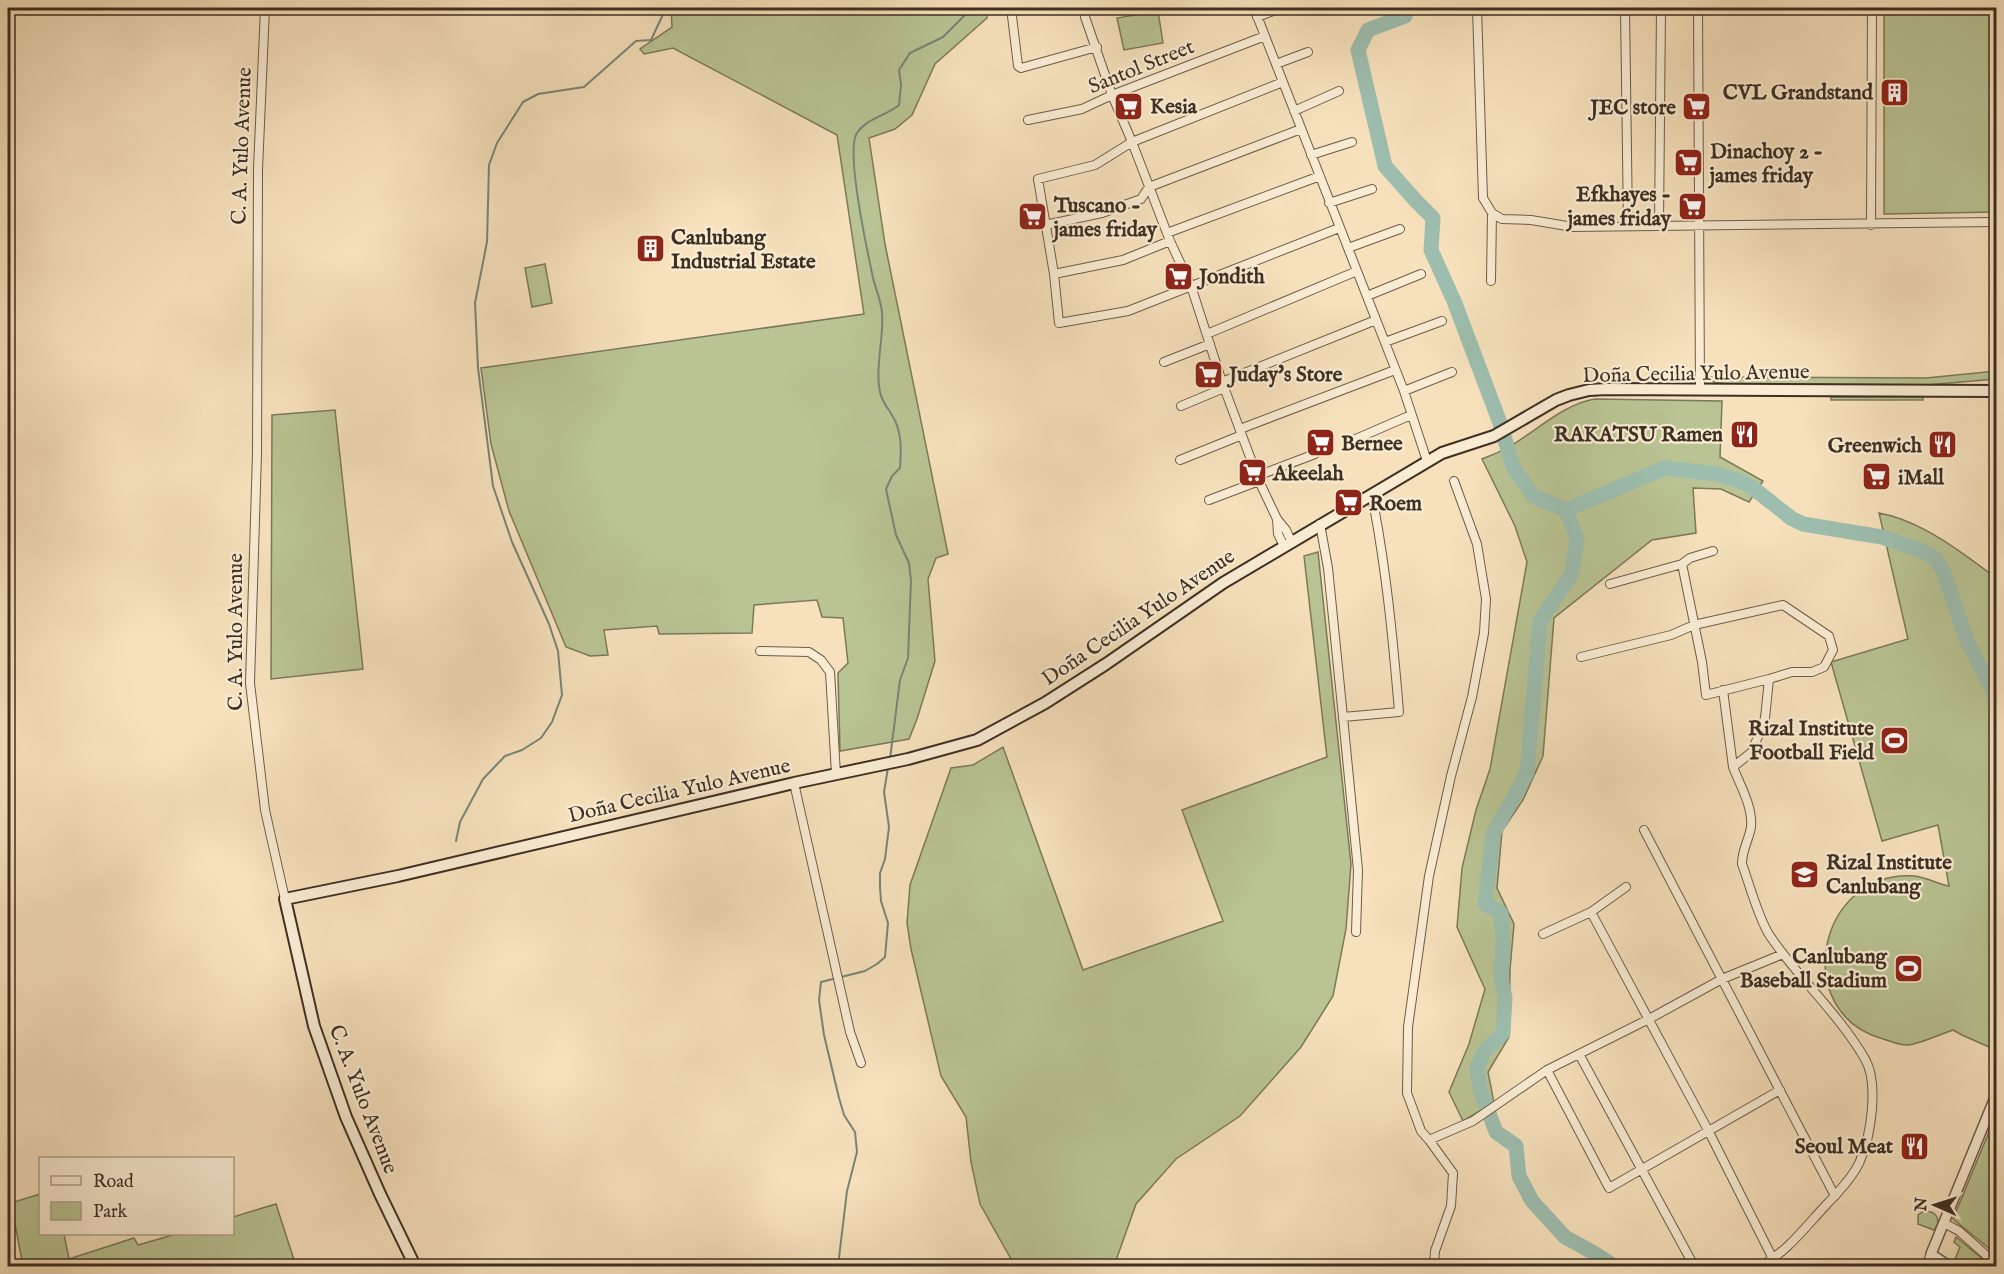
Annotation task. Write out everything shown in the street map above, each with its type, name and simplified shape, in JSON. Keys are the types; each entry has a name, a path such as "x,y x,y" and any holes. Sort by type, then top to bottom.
{"main road":[{"name":"Doña Cecilia Yulo Avenue","path":"285,899 398,876 794,783 908,759 977,740 1045,703 1223,583 1320,524 1372,496 1427,461 1442,453 1494,436 1556,400 1589,390 1996,391"},
{"name":"C. A. Yulo Avenue","path":"285,899 314,1026 346,1118 415,1266"}],"street":[{"name":"C. A. Yulo Avenue","path":"265,8 258,169 257,454 250,682 266,810 285,899"},
{"path":"1019,8 1013,11 1012,16 1018,66 1021,68 1097,47"},
{"path":"1085,8 1085,17 1112,95 1168,237 1191,286 1223,385 1258,478 1277,519 1278,534 1288,543"},
{"path":"1254,8 1404,391 1427,461"},
{"path":"1257,17 1281,8"},
{"path":"1477,8 1483,198 1492,213 1502,219 1531,220 1573,227 1996,222"},
{"path":"1625,8 1628,225"},
{"path":"1659,225 1661,8"},
{"path":"1698,8 1701,390"},
{"path":"1871,225 1872,8"},
{"name":"Santol Street","path":"1028,120 1082,109 1112,95 1265,36"},
{"path":"1276,64 1308,52"},
{"path":"1283,82 1132,142 1095,165 1038,179 1054,274 1059,323 1128,311 1339,228"},
{"path":"1294,111 1339,91"},
{"path":"1045,225 1102,213 1141,198 1149,187 1301,129"},
{"path":"1311,155 1352,142"},
{"path":"1054,274 1123,260 1168,237 1320,176"},
{"path":"1329,203 1372,189"},
{"path":"1491,281 1492,213"},
{"path":"1348,248 1400,229"},
{"path":"1207,334 1357,271"},
{"path":"1366,296 1421,274"},
{"path":"1181,406 1223,385 1376,320"},
{"path":"1385,342 1442,321"},
{"path":"1164,362 1210,344"},
{"path":"1180,460 1241,432 1395,370"},
{"path":"1404,391 1452,372"},
{"path":"1351,441 1411,415"},
{"path":"1209,500 1315,454"},
{"path":"1434,1266 1435,1251 1451,1206 1453,1173 1422,1131 1407,1093 1408,1027 1429,876 1451,776 1472,697 1484,633 1486,599 1477,544 1454,481"},
{"path":"1343,717 1399,712 1388,592 1372,496"},
{"path":"1320,524 1328,568 1358,870 1356,932"},
{"path":"1610,584 1682,564 1690,558 1713,552"},
{"path":"1581,657 1671,635 1694,625 1783,605 1829,636 1833,650 1824,667 1812,672 1792,672 1706,695 1702,662 1694,625 1682,564"},
{"path":"760,651 809,652 821,660 830,672 836,774"},
{"path":"1733,767 1752,752 1765,718 1769,679"},
{"path":"1723,690 1733,767 1747,802 1751,820 1751,830 1742,851 1742,864 1768,933 1846,1031 1866,1061 1873,1096 1870,1130 1860,1163 1807,1227 1773,1259 1761,1266"},
{"path":"794,783 850,1032 861,1063"},
{"path":"1644,830 1835,1196"},
{"path":"1543,934 1591,912 1626,887"},
{"path":"1591,912 1708,1130 1773,1259"},
{"path":"1429,1140 1473,1121 1495,1108 1547,1070 1649,1019 1722,979 1783,954"},
{"path":"1579,1054 1694,1266"},
{"path":"1547,1070 1609,1188 1780,1090"},
{"path":"1926,1266 1996,1095"},
{"path":"1944,1223 1959,1231 1996,1264"},
{"path":"1931,1254 1949,1266"}],"green space":[{"path":"671,8 987,8 987,18 935,64 912,115 895,129 869,138 885,244 948,554 936,558 928,579 935,661 909,739 840,751 838,673 848,663 843,618 822,617 817,600 754,605 752,633 659,634 657,626 604,630 608,655 590,656 566,647 509,511 491,444 481,368 864,314 837,135 673,48 644,54 640,49 672,27"},
{"path":"1884,8 1996,8 1996,212 1884,214"},
{"path":"1158,11 1163,43 1124,50 1117,18"},
{"path":"545,264 552,303 532,307 525,268"},
{"path":"1996,371 1996,379 1926,385 1727,384 1714,382 1707,377 1926,378"},
{"path":"1831,397 1923,397 1923,400 1831,400"},
{"path":"1595,399 1722,401 1720,457 1763,481 1749,502 1721,489 1693,488 1696,533 1652,540 1554,618 1543,756 1523,800 1502,831 1497,888 1514,924 1510,969 1509,1037 1488,1072 1494,1103 1463,1121 1449,1092 1469,1044 1485,989 1457,927 1462,868 1476,810 1490,769 1527,562 1515,526 1482,459 1509,447 1563,411"},
{"path":"335,410 363,669 271,679 272,415"},
{"path":"1879,513 1925,530 1955,548 1996,578 1996,1050 1953,1030 1910,1045 1883,1039 1853,1024 1835,1002 1826,974 1827,945 1837,918 1855,895 1881,880 1914,876 1949,886 1938,825 1882,841 1831,662 1908,639"},
{"path":"1318,552 1351,864 1346,929 1333,996 1301,1047 1240,1116 1176,1159 1136,1204 1114,1266 1015,1266 980,1204 971,1162 966,1117 941,1076 907,923 910,885 951,768 973,765 1003,747 1083,970 1223,921 1182,810 1327,757 1304,556"},
{"path":"1996,1115 1996,1254 1953,1219"},
{"path":"39,1194 39,1235 64,1235 69,1259 134,1238 138,1245 173,1235 234,1235 234,1217 276,1204 296,1266 23,1266 11,1203"},
{"path":"1924,1211 1935,1214 1937,1217 1938,1223 1934,1230 1918,1224 1918,1215"},
{"path":"1956,1237 1991,1266 1955,1266 1953,1264 1960,1247 1954,1242"}],"waterway":[{"path":"456,841 460,822 483,779 505,756 522,750 541,738 552,722 562,695 558,651 549,624 512,542 493,486 478,368 475,303 487,242 489,165 497,143 523,102 538,94 584,87 636,41 651,40 666,8"},
{"path":"890,759 900,680 908,658 911,581 909,563 896,535 886,489 892,476 900,468 900,439 896,423 880,392 878,368 882,313 858,200 854,143 861,128 899,105 901,85 899,70 910,53 943,37 972,8"},
{"path":"1406,8 1405,16 1368,30 1358,50 1385,166 1433,218 1431,250 1454,301 1500,423 1513,467 1533,496 1566,510 1665,468 1717,474 1740,481 1753,488 1791,518 1803,524 1882,537 1922,551 1936,559 1944,573 1967,641 1996,697"},
{"path":"1566,510 1577,539 1572,573 1540,621 1527,773 1493,834 1485,904 1501,913 1503,941 1501,978 1505,998 1503,1033 1484,1052 1477,1068 1480,1089 1496,1132 1516,1146 1519,1176 1532,1201 1565,1237 1614,1266"},
{"path":"838,1266 847,1191 857,1152 855,1132 844,1115 839,1098 824,1035 819,1000 821,982 865,971 885,957 888,923 881,901 880,873 885,859 889,827 884,792 888,768"}],"place":[{"name":"CVL Grandstand","path":"1894,92"},
{"name":"Kesia","path":"1129,106"},
{"name":"JEC store","path":"1697,107"},
{"name":"Dinachoy 2 - james friday","path":"1689,163"},
{"name":"Efkhayes - james friday","path":"1692,206"},
{"name":"Tuscano - james friday","path":"1033,217"},
{"name":"Canlubang Industrial Estate","path":"650,249"},
{"name":"Jondith","path":"1178,276"},
{"name":"Juday's Store","path":"1208,374"},
{"name":"RAKATSU Ramen","path":"1744,434"},
{"name":"Bernee","path":"1320,443"},
{"name":"Greenwich","path":"1943,445"},
{"name":"Akeelah","path":"1252,473"},
{"name":"iMall","path":"1877,477"},
{"name":"Roem","path":"1348,503"},
{"name":"Rizal Institute Football Field","path":"1895,740"},
{"name":"Rizal Institute Canlubang","path":"1805,874"},
{"name":"Canlubang Baseball Stadium","path":"1908,968"},
{"name":"Seoul Meat","path":"1914,1146"}]}
